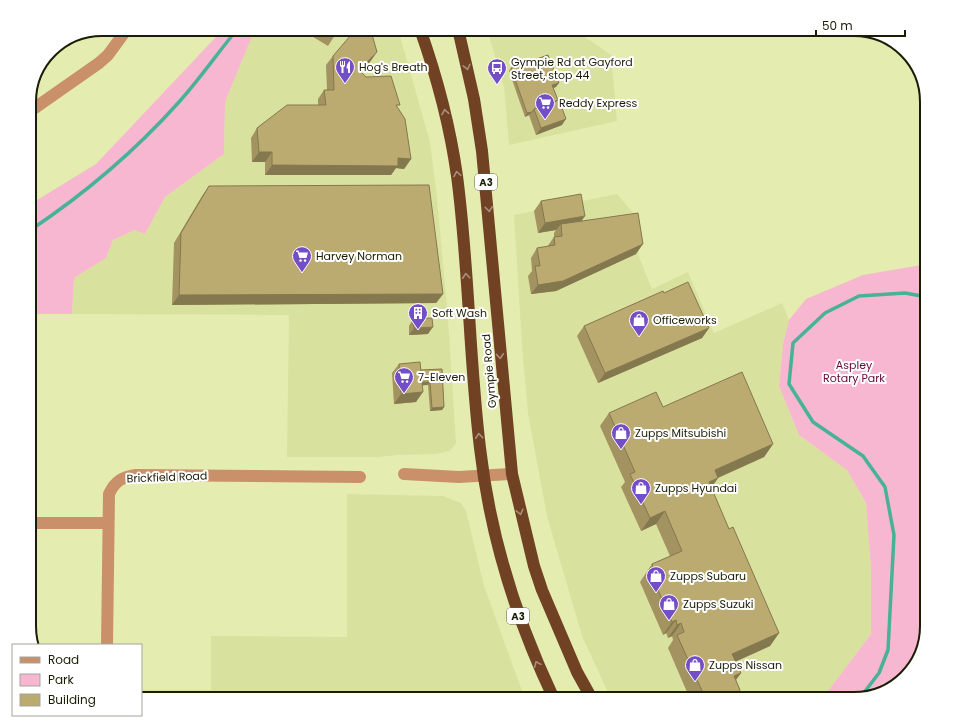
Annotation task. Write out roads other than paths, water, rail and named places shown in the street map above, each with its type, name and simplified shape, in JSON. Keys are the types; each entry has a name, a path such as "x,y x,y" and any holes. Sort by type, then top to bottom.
{"highway":[{"name":"Gympie Road","path":"422,36 443,104 457,174 478,435 494,530 519,619 551,692"},
{"name":"Gympie Road","path":"460,36 474,99 482,151 512,474 534,566 542,590 577,672 588,692"}],"street":[{"path":"36,107 99,63 108,55 122,36"},
{"path":"404,474 453,477 512,474"},
{"name":"Brickfield Road","path":"107,644 109,494 116,482 127,476 360,477"},
{"path":"36,523 108,523"}],"waterway":[{"path":"36,226 89,187 145,137 193,86 231,36"},
{"path":"865,691 879,673 888,650 894,535 885,487 863,456 813,422 789,384 793,343 825,313 859,296 905,293 920,296"}],"place":[{"name":"Hog's Breath","path":"345,84"},
{"name":"Gympie Rd at Gayford Street, stop 44","path":"497,85"},
{"name":"Reddy Express","path":"545,120"},
{"name":"Harvey Norman","path":"302,273"},
{"name":"Soft Wash","path":"418,330"},
{"name":"Officeworks","path":"639,337"},
{"name":"7-Eleven","path":"404,394"},
{"name":"Zupps Mitsubishi","path":"621,450"},
{"name":"Zupps Hyundai","path":"641,505"},
{"name":"Zupps Subaru","path":"656,593"},
{"name":"Zupps Suzuki","path":"669,621"},
{"name":"Zupps Nissan","path":"695,682"}],"park label":[{"name":"Aspley Rotary Park","path":"854,371"}]}
